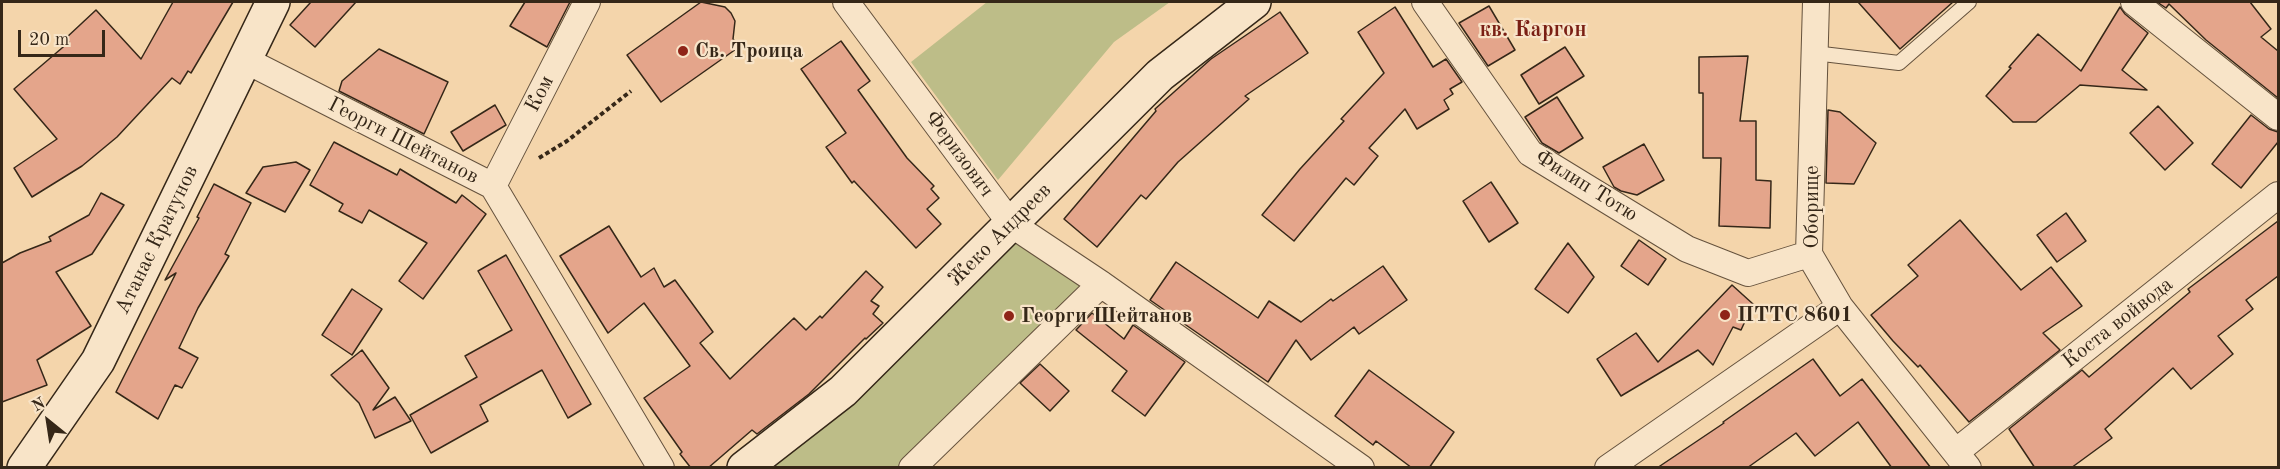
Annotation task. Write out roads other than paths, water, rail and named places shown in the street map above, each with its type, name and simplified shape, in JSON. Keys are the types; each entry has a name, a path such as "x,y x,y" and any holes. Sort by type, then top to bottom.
{"street":[{"name":"Атанас Кратунов","path":"24,468 98,361 273,2"},
{"name":"Ком","path":"493,186 587,2"},
{"name":"Феризович","path":"846,2 1011,224 1361,468"},
{"name":"Жеко Андреев","path":"744,468 843,391 1160,75 1254,2"},
{"name":"Филип Тотю","path":"1425,2 1530,153 1687,249 1748,273 1809,254"},
{"name":"Оборище","path":"1816,2 1809,254 1840,307 1962,459"},
{"path":"2134,2 2278,117"},
{"name":"Георги Шейтанов","path":"245,60 493,186 661,468"},
{"name":"Коста войвода","path":"1962,459 2278,195"},
{"path":"912,468 1101,285"},
{"path":"1608,468 1840,307"}],"lane":[{"path":"1814,53 1899,63 1968,2"}],"place":[{"name":"Св. Троица","path":"683,51"},
{"name":"ПТТС 8601","path":"1725,315"},
{"name":"Георги Шейтанов","path":"1009,316"}],"district":[{"name":"кв. Каргон","path":"1533,30"}]}
